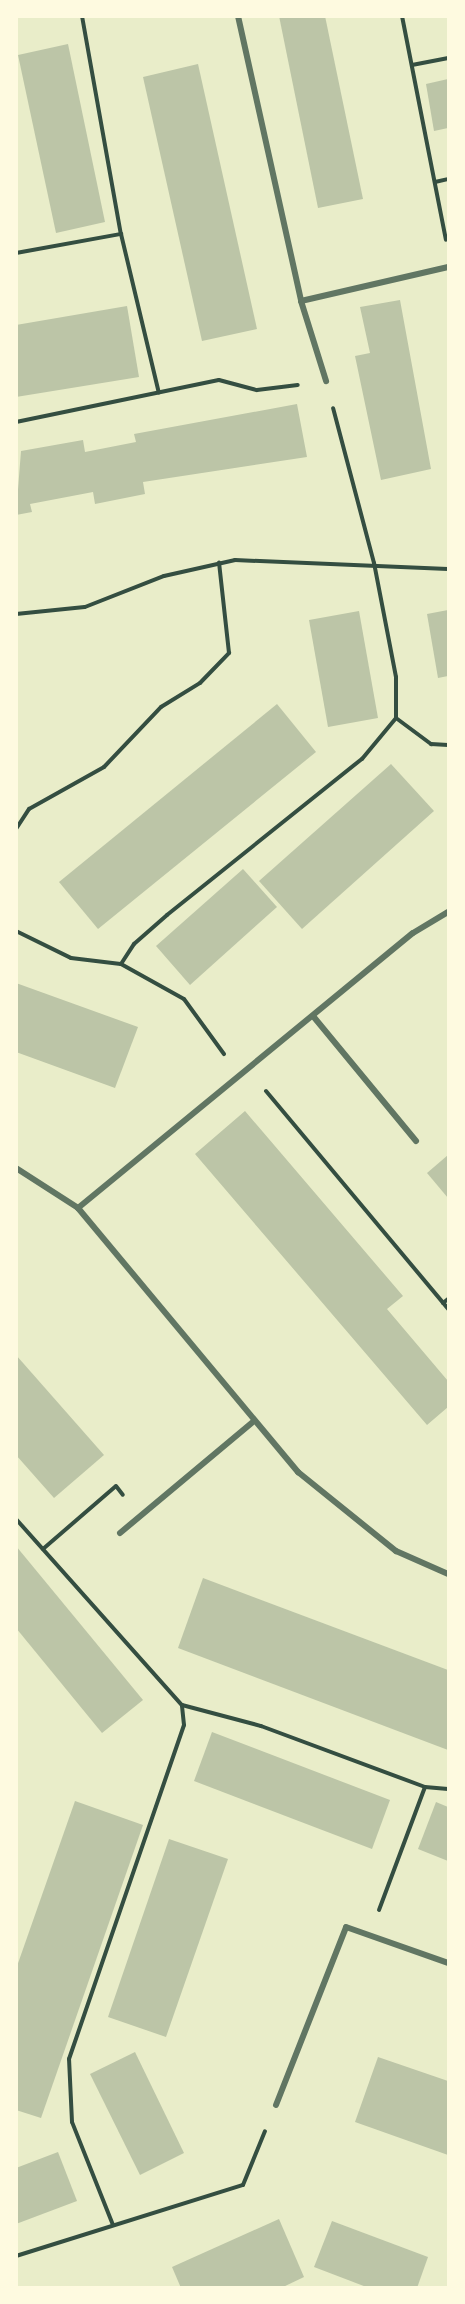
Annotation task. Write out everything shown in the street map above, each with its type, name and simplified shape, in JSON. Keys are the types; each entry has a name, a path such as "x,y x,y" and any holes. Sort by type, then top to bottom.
{"street":[{"path":"238,16 302,301 326,381"},
{"path":"302,301 448,267"},
{"path":"78,1208 413,933 448,912"},
{"path":"313,1016 416,1141"},
{"path":"16,1168 78,1208 298,1472 396,1551 448,1574"},
{"path":"120,1533 254,1421"},
{"path":"276,2105 346,1927 448,1963"}],"path":[{"path":"82,16 121,234 159,393"},
{"path":"402,16 446,244"},
{"path":"412,65 448,58"},
{"path":"434,182 448,179"},
{"path":"16,253 121,234"},
{"path":"16,422 219,380 257,390 326,381 374,563 396,677 396,718 362,759 167,915 134,944 121,964"},
{"path":"16,821 53,792 104,767 161,707 200,683 229,653 219,563"},
{"path":"16,614 85,607 219,563 374,563 448,569"},
{"path":"396,718 431,744 448,745"},
{"path":"16,829 24,817"},
{"path":"16,931 71,958 121,964 184,999 240,1076"},
{"path":"248,1069 448,1309"},
{"path":"444,1303 448,1299"},
{"path":"43,1549 116,1486 141,1516"},
{"path":"16,1519 182,1705 261,1726 425,1787 448,1788"},
{"path":"113,2225 72,2122 69,2059 184,1725 182,1705"},
{"path":"369,1935 425,1787"},
{"path":"16,2256 243,2185 276,2105"}],"building":[{"path":"279,16 325,16 363,199 318,208"},
{"path":"68,44 105,222 56,233 18,55"},
{"path":"198,64 257,329 202,341 143,77"},
{"path":"448,79 448,128 434,131 426,84"},
{"path":"400,300 431,469 381,480 355,356 370,353 360,307"},
{"path":"127,306 139,377 16,397 16,325"},
{"path":"297,404 307,457 143,482 145,494 95,504 93,492 30,504 32,512 16,515 21,451 83,440 85,452 136,442 134,434"},
{"path":"448,610 448,676 438,678 427,614"},
{"path":"359,611 378,718 328,727 309,620"},
{"path":"277,704 316,752 98,929 59,882"},
{"path":"391,764 434,811 302,929 259,881"},
{"path":"243,869 277,907 190,985 156,946"},
{"path":"16,983 138,1027 115,1088 16,1052"},
{"path":"245,1111 403,1296 387,1309 448,1381 448,1407 427,1425 195,1154"},
{"path":"448,1155 448,1198 427,1173"},
{"path":"16,1355 104,1455 54,1498 16,1455"},
{"path":"16,1546 143,1700 102,1733 16,1628"},
{"path":"203,1578 448,1670 448,1750 178,1648"},
{"path":"212,1732 390,1800 372,1849 194,1781"},
{"path":"75,1801 143,1825 41,2118 16,2110 16,1969"},
{"path":"436,1802 448,1807 448,1861 418,1849"},
{"path":"169,1839 228,1859 166,2037 108,2017"},
{"path":"135,2052 184,2153 140,2175 90,2074"},
{"path":"378,2057 448,2081 448,2155 355,2122"},
{"path":"58,2152 77,2201 16,2224 16,2168"},
{"path":"279,2219 304,2277 281,2288 181,2288 172,2267"},
{"path":"332,2221 428,2257 417,2288 369,2288 314,2267"}]}
